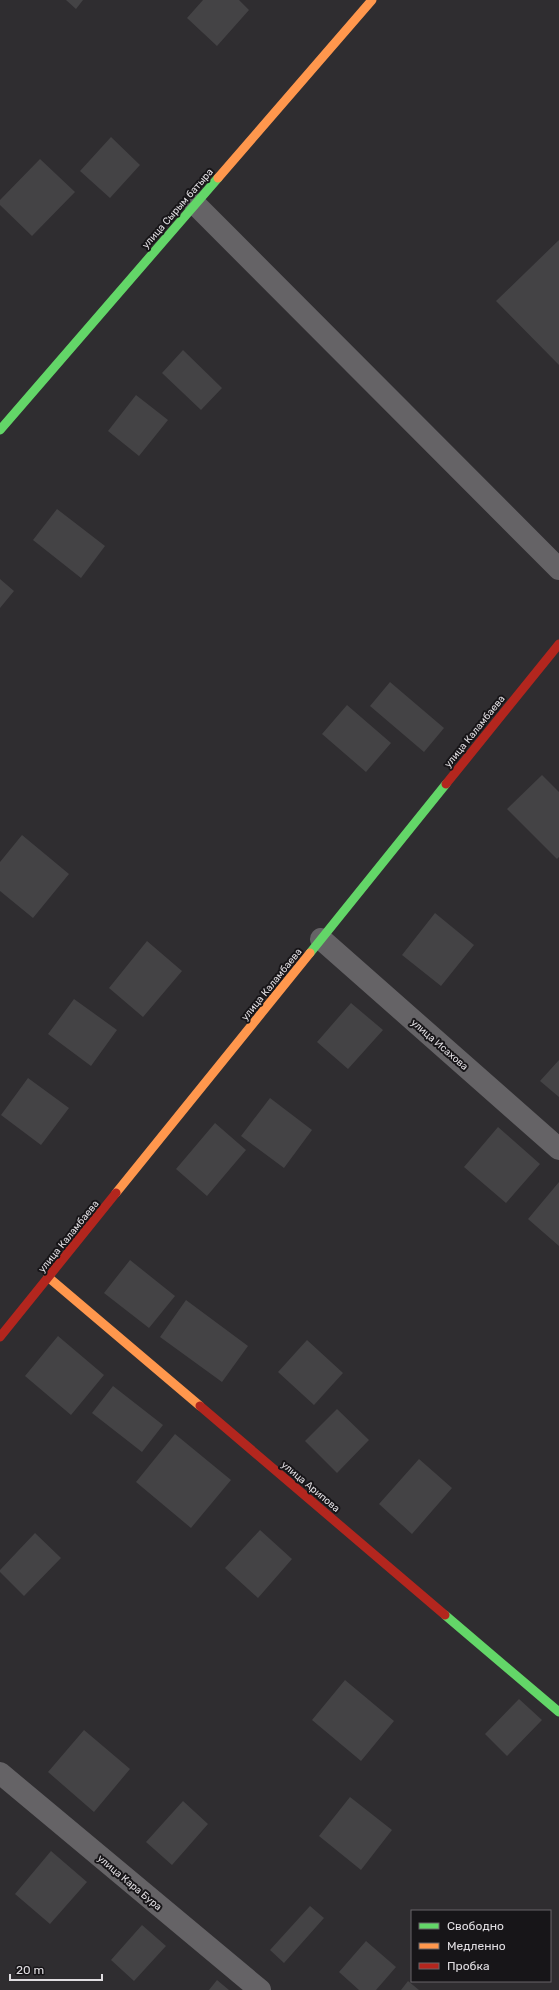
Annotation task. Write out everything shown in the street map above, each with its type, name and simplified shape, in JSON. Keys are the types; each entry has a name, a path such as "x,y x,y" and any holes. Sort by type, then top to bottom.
{"street":[{"name":"улица Сырым батыра","path":"0,430 372,0"},
{"path":"195,204 559,569"},
{"name":"улица Каламбаева","path":"0,1337 559,644"},
{"name":"улица Исахова","path":"321,939 559,1149"},
{"name":"улица Арипова","path":"48,1277 559,1712"},
{"name":"улица Кара Бура","path":"0,1773 260,1990"}],"building":[{"path":"66,0 83,0 76,9"},
{"path":"203,0 239,0 249,10 217,46 187,18"},
{"path":"111,137 140,165 110,198 80,171"},
{"path":"40,159 75,192 32,236 0,205 0,200"},
{"path":"559,240 559,365 496,301"},
{"path":"183,350 222,388 201,410 162,373"},
{"path":"136,395 168,420 139,456 108,431"},
{"path":"57,509 105,546 81,578 33,540"},
{"path":"0,579 14,591 0,608"},
{"path":"390,682 444,728 424,752 370,706"},
{"path":"347,705 391,743 366,772 322,734"},
{"path":"542,775 559,792 559,857 557,859 507,809"},
{"path":"22,835 69,874 33,918 0,891 0,862"},
{"path":"435,913 474,945 441,986 402,955"},
{"path":"147,941 182,971 143,1017 109,988"},
{"path":"74,999 117,1030 91,1066 48,1034"},
{"path":"351,1003 383,1030 348,1069 317,1042"},
{"path":"559,1060 559,1097 540,1081"},
{"path":"28,1078 69,1108 41,1145 1,1115"},
{"path":"270,1098 312,1130 284,1168 241,1136"},
{"path":"215,1123 246,1150 207,1196 176,1169"},
{"path":"498,1127 540,1164 506,1203 464,1167"},
{"path":"559,1182 559,1246 528,1219"},
{"path":"130,1260 175,1296 149,1328 104,1293"},
{"path":"186,1300 248,1346 222,1382 160,1337"},
{"path":"58,1336 104,1375 71,1415 25,1376"},
{"path":"307,1340 343,1373 314,1405 278,1372"},
{"path":"113,1386 163,1425 142,1452 92,1413"},
{"path":"337,1409 369,1440 337,1473 305,1441"},
{"path":"175,1434 231,1480 191,1528 136,1482"},
{"path":"419,1459 452,1488 412,1534 379,1504"},
{"path":"260,1530 292,1559 258,1598 225,1568"},
{"path":"35,1533 61,1558 24,1596 0,1572 0,1570"},
{"path":"345,1680 394,1721 361,1761 312,1720"},
{"path":"519,1699 542,1720 507,1756 485,1734"},
{"path":"84,1730 130,1769 94,1812 48,1772"},
{"path":"350,1797 392,1830 361,1870 319,1836"},
{"path":"183,1801 208,1824 172,1865 146,1842"},
{"path":"51,1851 87,1882 50,1924 15,1894"},
{"path":"310,1906 324,1918 284,1963 270,1950"},
{"path":"142,1925 166,1946 134,1981 111,1960"},
{"path":"366,1941 396,1967 376,1990 359,1990 339,1972"},
{"path":"217,1980 229,1990 209,1990"},
{"path":"408,1981 419,1990 401,1990"}],"traffic: fast":[{"path":"0,430 218,178"},
{"path":"310,953 446,784"},
{"path":"445,1615 559,1712"}],"traffic: slow":[{"path":"218,178 372,0"},
{"path":"116,1193 310,953"},
{"path":"48,1277 200,1406"}],"traffic: jam":[{"path":"446,784 559,644"},
{"path":"0,1337 116,1193"},
{"path":"200,1406 445,1615"}]}
